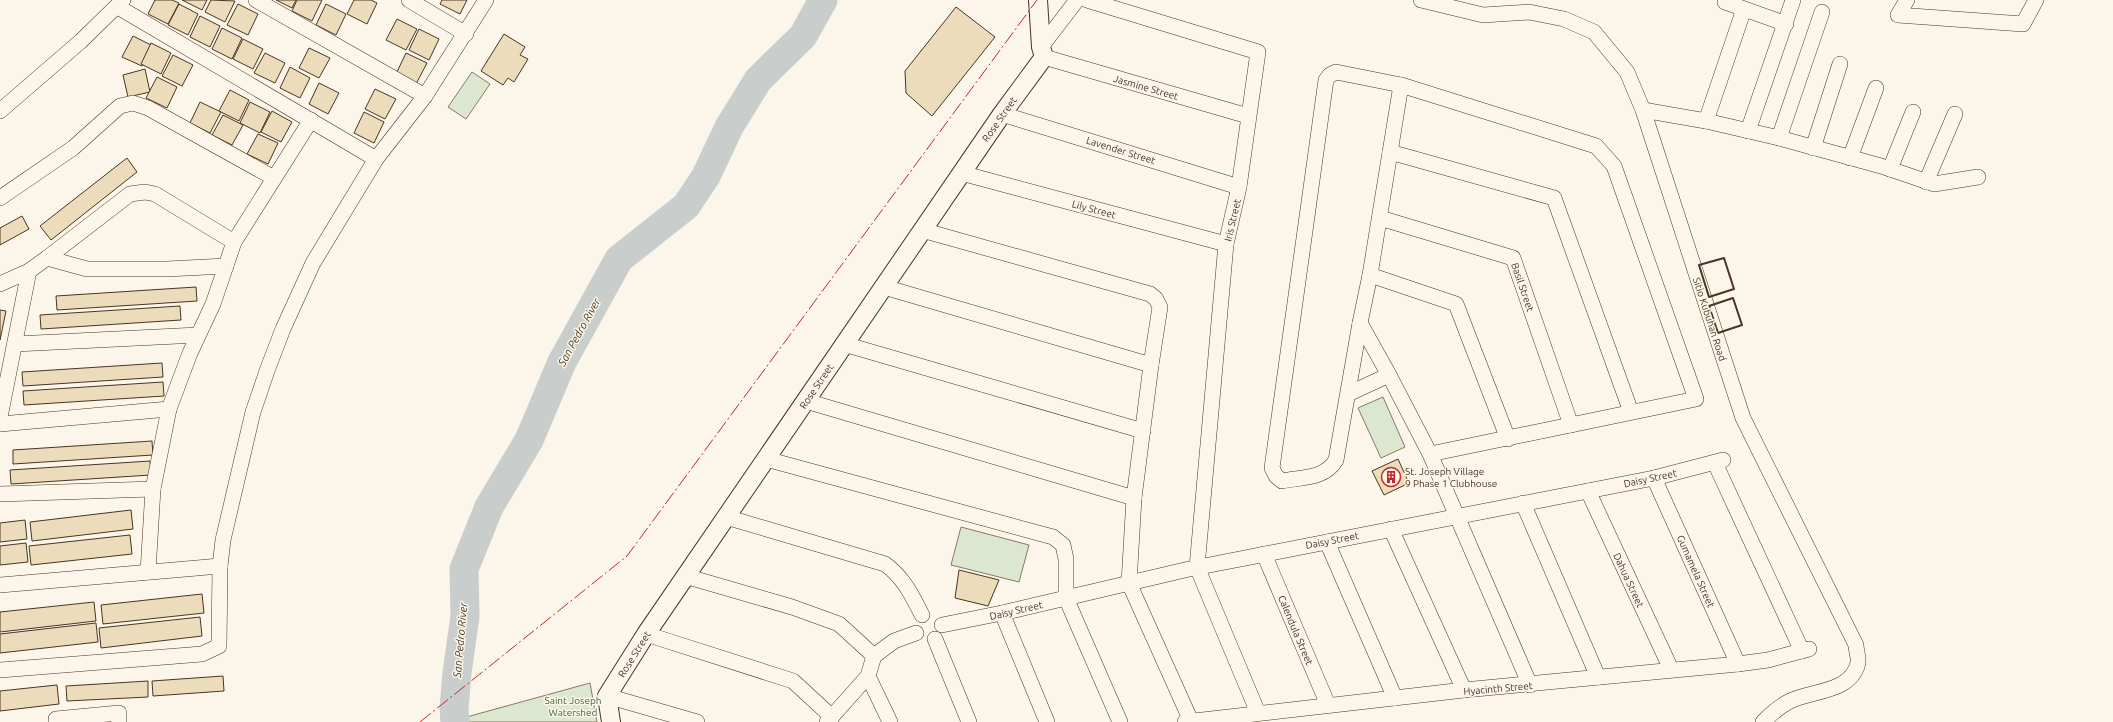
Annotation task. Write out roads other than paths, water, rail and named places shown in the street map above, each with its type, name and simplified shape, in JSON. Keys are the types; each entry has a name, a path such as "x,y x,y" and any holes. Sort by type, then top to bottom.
{"street":[{"path":"256,0 425,96"},
{"path":"409,0 466,34"},
{"path":"0,670 202,654 219,646 221,637 220,566 223,540 254,412 268,368 313,263 376,159 425,96 466,34 486,0"},
{"path":"1038,0 1042,52"},
{"path":"1042,52 1077,0"},
{"name":"Iris Street","path":"1087,0 1258,52 1239,187 1226,244 1197,567"},
{"name":"Sitio Kubuhan Road","path":"1421,0 1483,16 1529,12 1564,19 1594,32 1627,72 1643,110 1743,418 1856,645 1858,663 1850,678 1824,692 1790,701 1772,713 1763,722"},
{"path":"1748,131 1793,0"},
{"path":"1907,0 1898,15 2023,24 2036,0"},
{"path":"1725,2 1786,24"},
{"path":"0,111 121,3 376,159"},
{"path":"1706,121 1744,9"},
{"path":"1779,138 1822,12"},
{"name":"Rose Street","path":"607,696 685,576 1002,114 1042,52"},
{"name":"Jasmine Street","path":"1042,52 1248,116"},
{"path":"1814,148 1840,64"},
{"path":"1401,85 1380,218 1336,460 1331,469 1323,474 1282,481 1276,476 1272,468 1326,80 1330,75 1336,72 1401,85 1596,146 1614,166 1696,399 1430,454"},
{"path":"1850,158 1876,88"},
{"path":"0,198 73,148 120,106 133,102 148,108 274,178"},
{"path":"1643,110 1706,121 1779,138 1890,169 1934,184 1978,177"},
{"path":"1890,169 1913,112"},
{"name":"Lavender Street","path":"1002,114 1239,187"},
{"path":"1926,182 1955,114"},
{"path":"148,572 153,489 169,409 198,335 213,304 234,242 311,120"},
{"path":"1390,152 1554,198 1631,412"},
{"name":"Lily Street","path":"961,173 1226,244"},
{"path":"0,284 29,271 130,194 145,192 155,194 234,242"},
{"name":"Basil Street","path":"1380,218 1513,258 1571,425"},
{"path":"922,230 1150,294 1156,299 1160,307 1134,498 1129,583 1188,722"},
{"path":"47,258 87,269 226,266"},
{"path":"0,417 29,271"},
{"path":"1370,275 1456,304 1508,438"},
{"path":"884,287 1151,365"},
{"path":"1360,323 1430,454 1530,685"},
{"path":"15,344 198,335"},
{"path":"844,344 1143,431"},
{"path":"1348,394 1389,375"},
{"path":"806,400 1134,498"},
{"path":"0,424 169,409"},
{"path":"766,459 1053,537 1063,545 1066,559 1066,598 1120,722"},
{"name":"Daisy Street","path":"942,625 1002,613 1197,567 1654,478 1719,461 1806,650"},
{"name":"Gumamela Street","path":"1654,478 1738,664"},
{"path":"0,494 153,489"},
{"name":"Dahua Street","path":"1588,491 1671,670"},
{"path":"1523,503 1598,677"},
{"path":"726,517 885,564 896,571 905,583 922,615"},
{"path":"1391,529 1464,690"},
{"path":"1327,542 1395,698"},
{"name":"Calendula Street","path":"1264,554 1328,706"},
{"path":"0,585 220,566"},
{"path":"1197,567 1258,713"},
{"path":"685,576 792,607 839,624 874,656"},
{"path":"1002,613 1047,722"},
{"path":"935,614 942,625 941,633 935,640 922,639 916,633 915,624 922,615 935,614"},
{"path":"646,634 793,681 829,719 868,676 874,656 894,640 916,633"},
{"path":"935,640 969,722"},
{"name":"Hyacinth Street","path":"1188,722 1464,690 1530,685 1738,664 1768,660 1806,650"},
{"path":"868,676 890,722"},
{"path":"611,722 607,696 697,722"},
{"path":"56,722 56,719 119,713 119,722"}],"waterway":[{"name":"San Pedro River","path":"455,722 454,709 457,673 465,616 464,569 489,507 529,440 562,362 619,259 686,206 706,176 729,127 758,80 803,36 823,0"}],"place":[{"name":"St. Joseph Village 9 Phase 1 Clubhouse","path":"1391,477"}],"park label":[{"name":"Saint Joseph Watershed","path":"573,706"}]}
